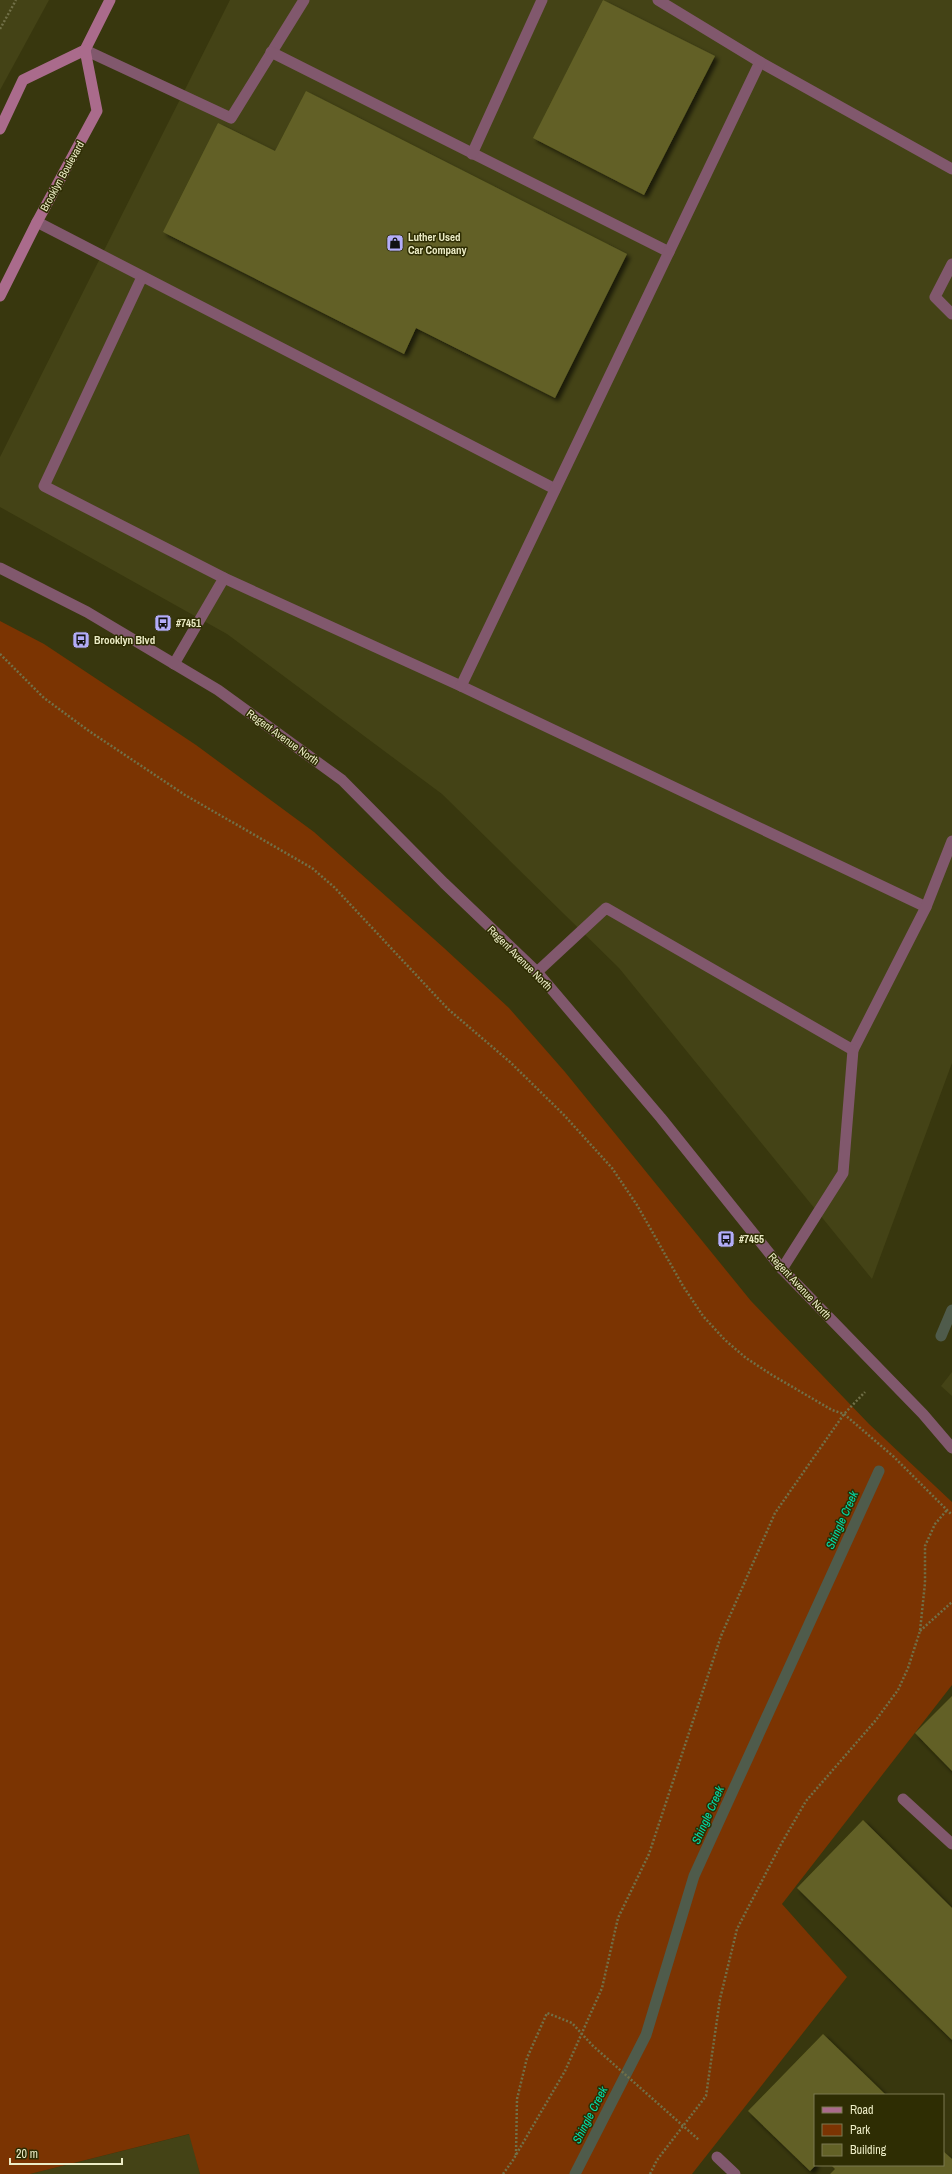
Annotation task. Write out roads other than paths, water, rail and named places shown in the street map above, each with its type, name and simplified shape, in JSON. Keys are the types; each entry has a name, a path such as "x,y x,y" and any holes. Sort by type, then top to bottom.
{"main road":[{"path":"0,129 23,80 85,50 110,0"},
{"name":"Brooklyn Boulevard","path":"0,296 37,222 97,111 85,50"}],"street":[{"path":"85,50 231,118 304,0"},
{"path":"472,154 542,0"},
{"path":"658,0 760,62 952,169"},
{"path":"271,52 669,252"},
{"path":"461,686 760,62"},
{"path":"37,222 555,489"},
{"path":"952,264 935,296 952,314"},
{"path":"142,277 44,486 224,578 461,686 926,907"},
{"name":"Regent Avenue North","path":"0,568 87,612 218,690 342,780 444,883 536,972 661,1118 782,1269 924,1414 952,1448"},
{"path":"174,664 224,578"},
{"path":"782,1269 843,1173 853,1050 926,907 952,841"},
{"path":"536,972 606,908 853,1050"},
{"path":"903,1799 952,1844"},
{"path":"717,2158 735,2174"}],"waterway":[{"name":"Shingle Creek","path":"941,1336 952,1310"},
{"name":"Shingle Creek","path":"575,2174 646,2035 694,1876 879,1471"}],"place":[{"name":"Luther Used Car Company","path":"395,243"},
{"name":"#7451","path":"163,623"},
{"name":"Brooklyn Blvd","path":"81,640"},
{"name":"#7455","path":"726,1239"}]}
